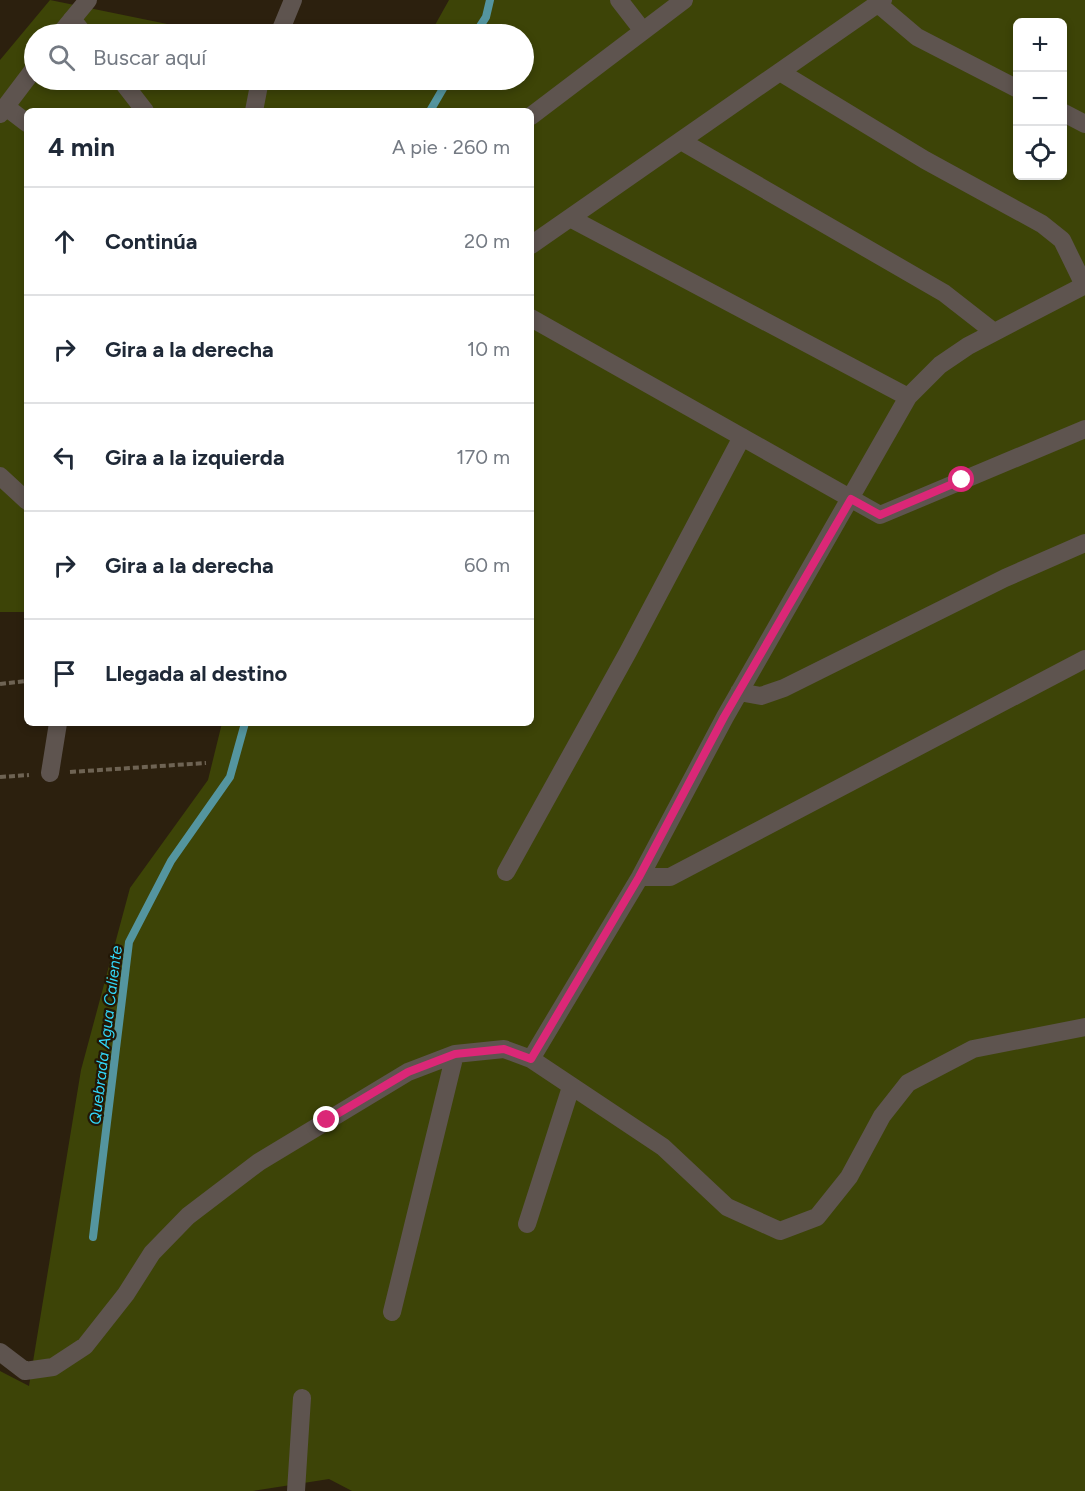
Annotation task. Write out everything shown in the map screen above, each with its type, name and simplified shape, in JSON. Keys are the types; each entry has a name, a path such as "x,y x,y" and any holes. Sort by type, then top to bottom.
{"street":[{"path":"69,24 88,0"},
{"path":"283,24 294,0"},
{"path":"619,0 643,31"},
{"path":"534,114 684,0"},
{"path":"534,243 881,2 917,37 1013,87"},
{"path":"72,20 75,24"},
{"path":"531,1059 639,877 739,692 908,397 940,365 994,332 1085,285 1062,240 1042,224 925,160 780,72"},
{"path":"24,83 3,111 24,122"},
{"path":"129,90 143,108"},
{"path":"255,108 258,90"},
{"path":"1067,115 1085,124"},
{"path":"681,141 944,293 994,332"},
{"path":"570,218 908,397"},
{"path":"534,320 880,515 1085,429"},
{"path":"506,872 628,652 742,437"},
{"path":"0,476 24,498"},
{"path":"739,692 761,696 784,688 1005,578 1085,543"},
{"path":"639,877 670,877 1085,659"},
{"path":"50,773 58,726"},
{"path":"0,1352 25,1371 53,1367 85,1346 126,1294 152,1253 188,1216 259,1162 327,1120 408,1072 455,1054 504,1049 531,1059 571,1088 663,1147 727,1207 780,1232 817,1217 849,1177 882,1116 908,1083 973,1049 1085,1027"},
{"path":"392,1312 455,1054"},
{"path":"528,1224 571,1088"},
{"path":"296,1491 302,1398"}],"path":[{"path":"0,684 24,681"},
{"path":"0,777 206,763"}],"green space":[{"path":"50,0 167,24 30,24"},
{"path":"449,0 1085,0 1085,1491 352,1491 329,1479 253,1491 0,1491 0,1371 29,1386 81,1070 130,888 208,780 221,726 534,726 534,108 24,108 24,612 0,612 0,60 24,31 24,90 534,90 534,24 436,24"}],"waterway":[{"name":"Quebrada Agua Caliente","path":"481,24 486,17 490,0"},
{"name":"Quebrada Agua Caliente","path":"432,108 442,90"},
{"name":"Quebrada Agua Caliente","path":"93,1237 129,942 171,861 230,777 244,726"}],"route":[{"path":"327,1120 408,1072 455,1054 504,1049 531,1059 639,877 724,717 851,499 880,515 962,480"}]}
